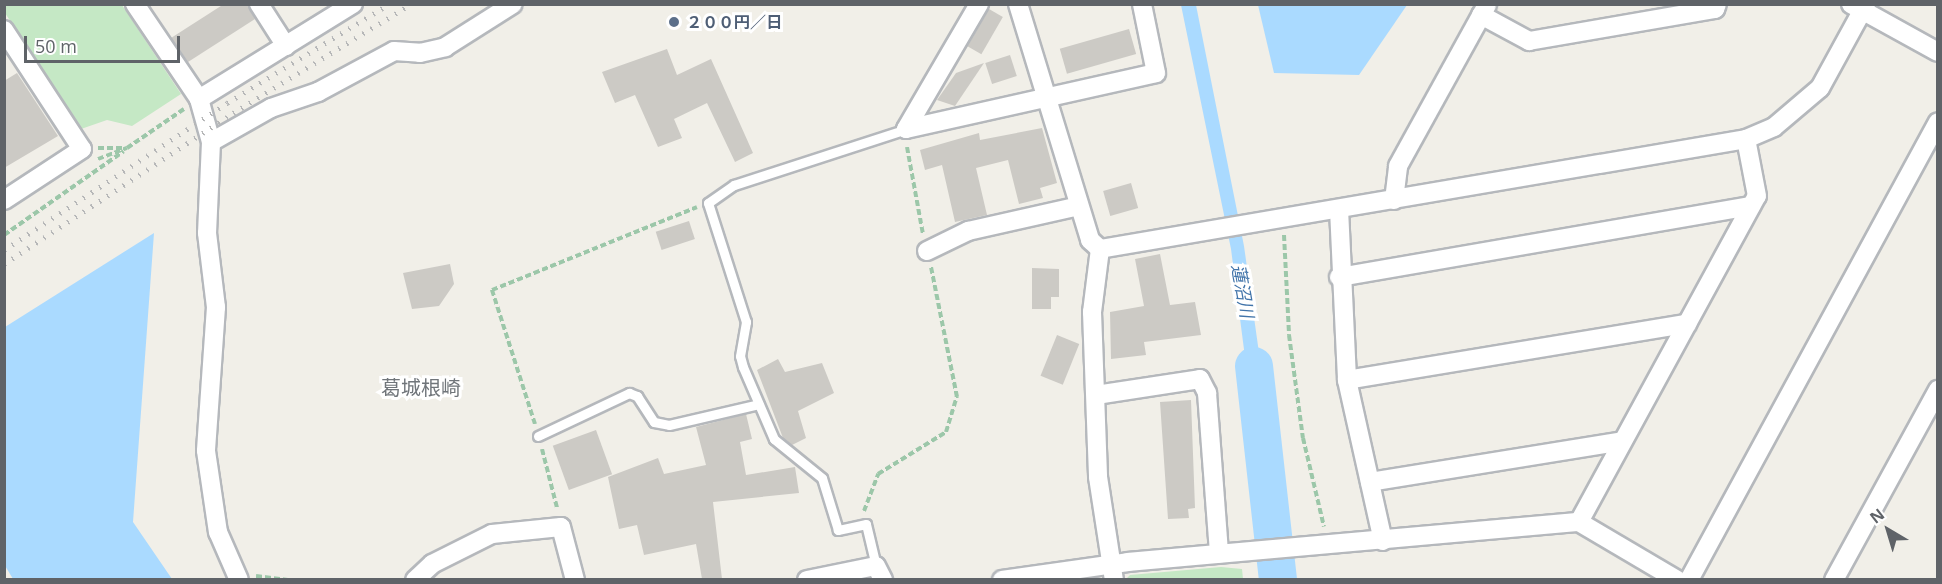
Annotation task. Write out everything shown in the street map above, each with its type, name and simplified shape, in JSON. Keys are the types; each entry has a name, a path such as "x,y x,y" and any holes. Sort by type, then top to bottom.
{"street":[{"path":"135,4 199,99 211,142 207,233 215,330 206,451 218,532 237,577"},
{"path":"259,4 286,46"},
{"path":"199,99 352,4"},
{"path":"211,142 271,108 318,92 394,51 420,53 445,47 513,4"},
{"path":"906,129 979,4"},
{"path":"1018,4 1090,240 1100,249"},
{"path":"906,129 1049,100 1156,74 1142,4"},
{"path":"1394,200 1398,166 1484,10 1529,41 1715,9 1717,4"},
{"path":"1100,249 1746,139 1782,121 1820,88 1860,7 1938,52"},
{"path":"4,30 82,149 4,200"},
{"path":"1689,579 1938,122"},
{"path":"1579,522 1757,196 1746,139"},
{"path":"927,251 968,231 1079,206"},
{"path":"1339,277 1751,206"},
{"path":"1339,209 1339,277 1347,380 1383,541"},
{"path":"1100,249 1092,312 1098,477 1113,572"},
{"path":"1347,380 1687,324"},
{"path":"1096,395 1200,379 1207,393 1219,554"},
{"path":"1834,579 1932,415 1938,390"},
{"path":"1370,482 1622,441"},
{"path":"1002,579 1113,572 1219,554 1579,522 1677,579"},
{"path":"414,579 432,564 492,534 561,526 574,579"},
{"path":"807,579 879,573"}],"lane":[{"path":"879,573 866,524 838,530 822,478 781,448 759,404 740,356 746,322 708,202 734,185 906,129"},
{"path":"538,436 629,393 637,396 654,422 669,424 759,404"}],"path":[{"path":"4,235 199,99"},
{"path":"866,524 864,504 878,474 946,432 957,397 915,202 906,129"},
{"path":"82,149 127,148"},
{"path":"98,159 127,148"},
{"path":"561,526 538,436 492,290 708,202"},
{"path":"1281,219 1289,335 1303,438 1326,545"},
{"path":"237,577 288,579"}],"green space":[{"path":"5,4 122,5 181,94 132,126 107,120 81,129 5,13"},
{"path":"1221,567 1242,569 1243,579 1126,579 1130,575"}],"water":[{"path":"1258,4 1407,5 1359,75 1274,73"},
{"path":"1181,5 1196,5 1244,246 1268,417 1253,419 1231,249"},
{"path":"154,233 133,522 172,579 13,579 4,564 5,327"}],"building":[{"path":"224,4 248,4 255,19 188,62 171,38"},
{"path":"989,9 1003,17 981,54 968,46"},
{"path":"1129,29 1136,54 1067,74 1060,49"},
{"path":"667,49 677,75 711,59 753,153 735,162 707,103 674,119 682,138 658,147 635,95 615,103 602,72"},
{"path":"1010,55 1017,76 992,84 985,63"},
{"path":"984,63 955,106 937,100 956,73"},
{"path":"17,73 58,136 4,168 4,81"},
{"path":"1042,128 1057,183 1040,188 1043,198 1019,204 1008,160 976,168 987,215 955,222 942,165 925,170 920,150 979,133 980,140"},
{"path":"1131,183 1138,208 1110,216 1103,191"},
{"path":"689,221 695,239 662,250 656,232"},
{"path":"1160,254 1170,305 1195,302 1201,335 1144,342 1146,355 1111,359 1110,312 1144,306 1135,259"},
{"path":"450,264 454,284 439,306 412,309 403,273"},
{"path":"1032,268 1059,269 1059,297 1051,297 1051,309 1032,309"},
{"path":"1057,335 1079,344 1063,385 1041,376"},
{"path":"778,359 785,372 822,363 834,393 798,411 806,438 792,445 783,438 757,370"},
{"path":"1191,400 1195,508 1188,509 1189,518 1168,519 1160,402"},
{"path":"746,414 752,439 740,442 746,475 795,467 799,493 713,502 722,579 702,579 696,544 644,555 637,525 619,529 608,477 658,458 664,474 706,465 696,427"},
{"path":"596,430 612,474 569,490 553,446"}],"waterway":[{"name":"蓮沼川","path":"1254,366 1278,580"}],"railway":[{"path":"4,250 227,103 389,4"},
{"path":"4,264 233,113 411,4"}],"place":[{"name":"２００円／日","path":"674,22"}],"district":[{"name":"葛城根崎","path":"421,387"}]}
